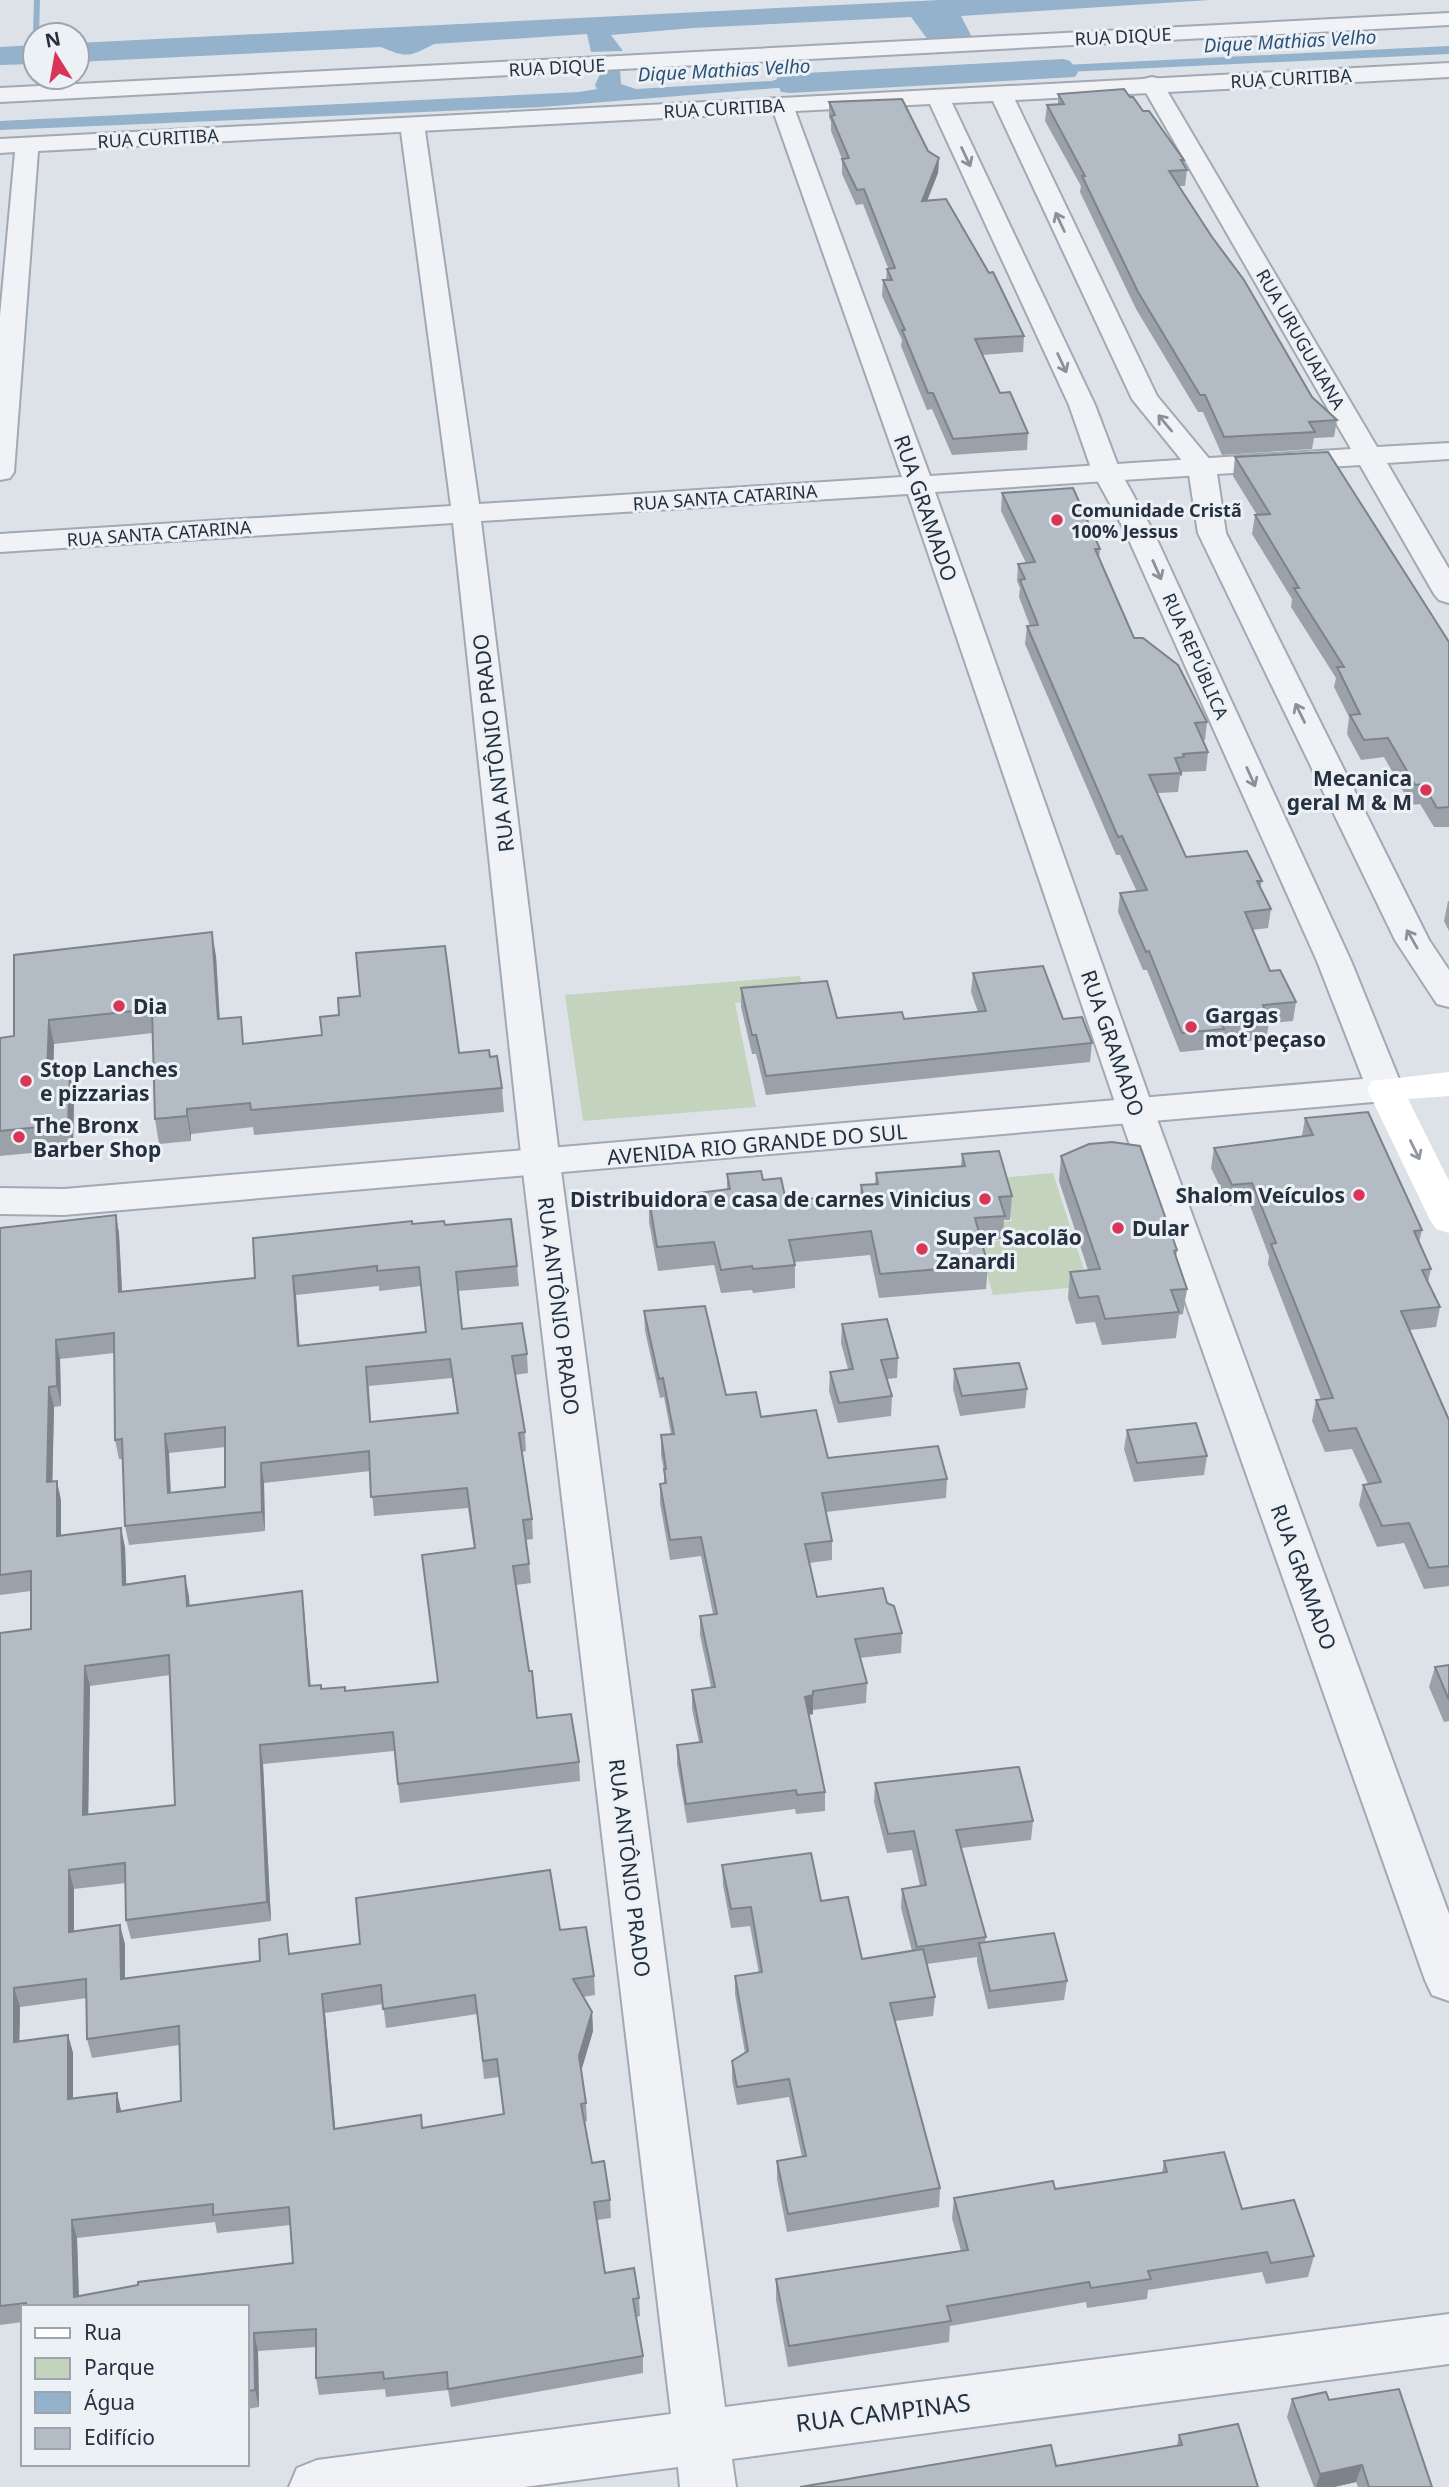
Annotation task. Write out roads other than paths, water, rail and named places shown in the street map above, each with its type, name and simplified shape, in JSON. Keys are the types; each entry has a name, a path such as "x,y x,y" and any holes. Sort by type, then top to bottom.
{"main road":[{"name":"AVENIDA RIO GRANDE DO SUL","path":"1385,1089 1449,1084"},
{"name":"RUA REPÚBLICA","path":"1385,1089 1449,1220"}],"street":[{"name":"RUA DIQUE","path":"0,95 1449,19"},
{"name":"RUA CURITIBA","path":"0,146 1449,70"},
{"name":"RUA URUGUAIANA","path":"1152,84 1449,594"},
{"path":"1000,92 1069,282 1085,314 1145,399 1202,467 1212,533 1412,940 1449,996"},
{"name":"RUA REPÚBLICA","path":"937,95 1082,405 1106,471 1139,531 1323,936 1385,1089"},
{"name":"RUA GRAMADO","path":"782,105 919,485 1136,1111 1449,1980"},
{"name":"RUA ANTÔNIO PRADO","path":"412,124 466,513 541,1163 708,2487"},
{"path":"0,472 27,145"},
{"path":"1025,285 1069,282"},
{"path":"1040,317 1085,314"},
{"name":"RUA SANTA CATARINA","path":"0,543 1449,451"},
{"name":"AVENIDA RIO GRANDE DO SUL","path":"0,1201 64,1202 1385,1089"},
{"name":"AVENIDA RIO GRANDE DO SUL","path":"0,1218 64,1202"},
{"name":"RUA CAMPINAS","path":"317,2487 1449,2339"}],"water":[{"name":"Dique Mathias Velho","path":"940,0 1210,0 961,16 974,41 931,44 911,17 611,35 623,51 591,52 587,34 434,44 408,54 381,47 91,61 91,42"},
{"path":"21,46 21,64 0,65 0,47"},
{"path":"1449,46 1449,54 1067,72 1063,65"},
{"path":"620,69 621,84 636,89 787,80 789,87 542,107 0,130 0,121 579,92 597,89 595,85 602,70"}],"waterway":[{"path":"36,21 37,0"},
{"path":"1063,65 1067,72 789,87 787,80 1063,65"},
{"name":"Dique Mathias Velho","path":"775,83 1077,68"}],"place":[{"name":"Comunidade Cristã 100% Jessus","path":"1057,520"},
{"name":"Mecanica geral M & M","path":"1426,790"},
{"name":"Dia","path":"119,1006"},
{"name":"Gargas mot peçaso","path":"1191,1027"},
{"name":"Stop Lanches e pizzarias","path":"26,1081"},
{"name":"The Bronx Barber Shop","path":"19,1137"},
{"name":"Shalom Veículos","path":"1359,1195"},
{"name":"Distribuidora e casa de carnes Vinicius","path":"985,1199"},
{"name":"Dular","path":"1118,1228"},
{"name":"Super Sacolão Zanardi","path":"922,1249"}]}
